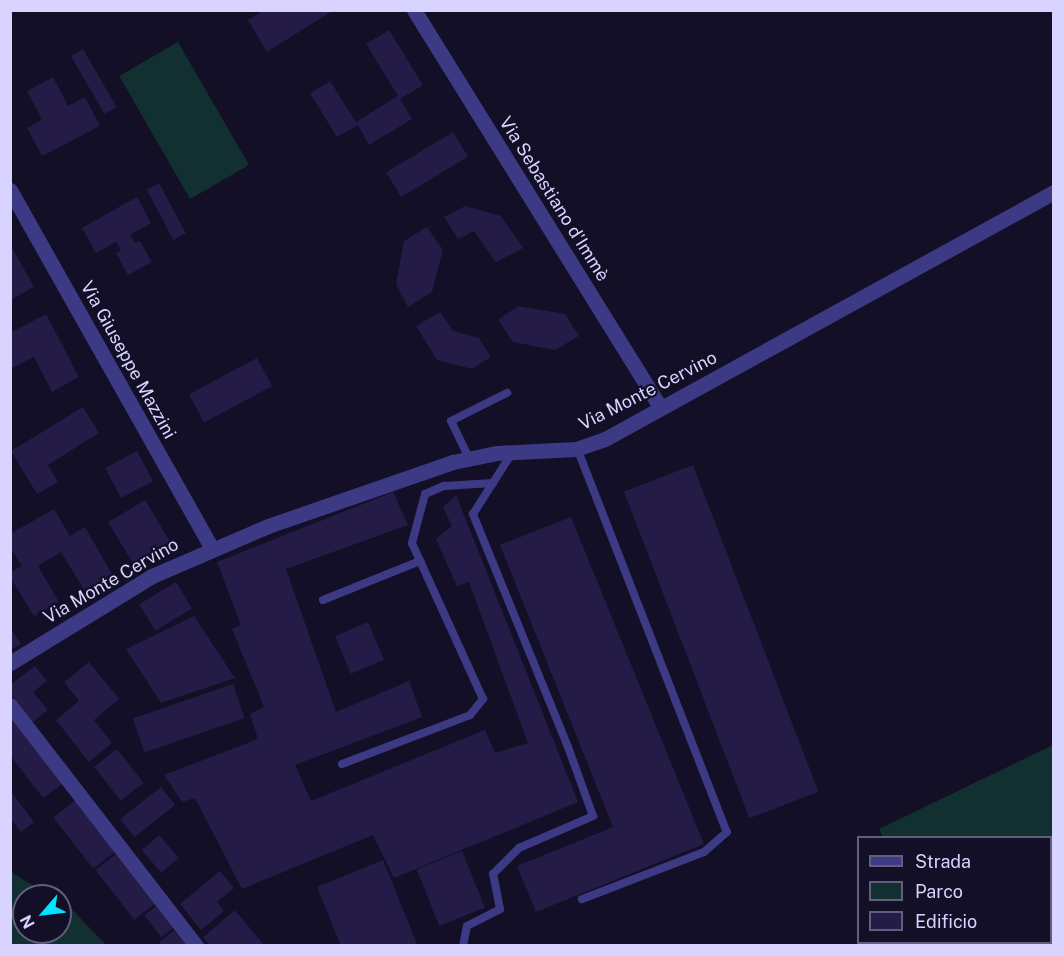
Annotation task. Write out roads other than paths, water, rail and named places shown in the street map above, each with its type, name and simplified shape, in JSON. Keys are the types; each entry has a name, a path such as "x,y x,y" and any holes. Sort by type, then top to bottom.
{"street":[{"name":"Via Sebastiano d'Immè","path":"414,10 661,408"},
{"name":"Via Giuseppe Mazzini","path":"10,190 212,548"},
{"name":"Via Monte Cervino","path":"10,663 152,576 212,548 469,458 512,452 577,448 605,439 1053,192"},
{"path":"10,705 196,945"}],"lane":[{"path":"469,458 451,421 507,393"},
{"path":"577,448 727,832 704,852 582,899"},
{"path":"463,945 467,926 500,909 493,874 519,848 593,816 568,747 473,514 512,452"},
{"path":"342,764 470,715 483,699 412,543 425,494 444,486 493,483"},
{"path":"323,600 420,561"}]}
